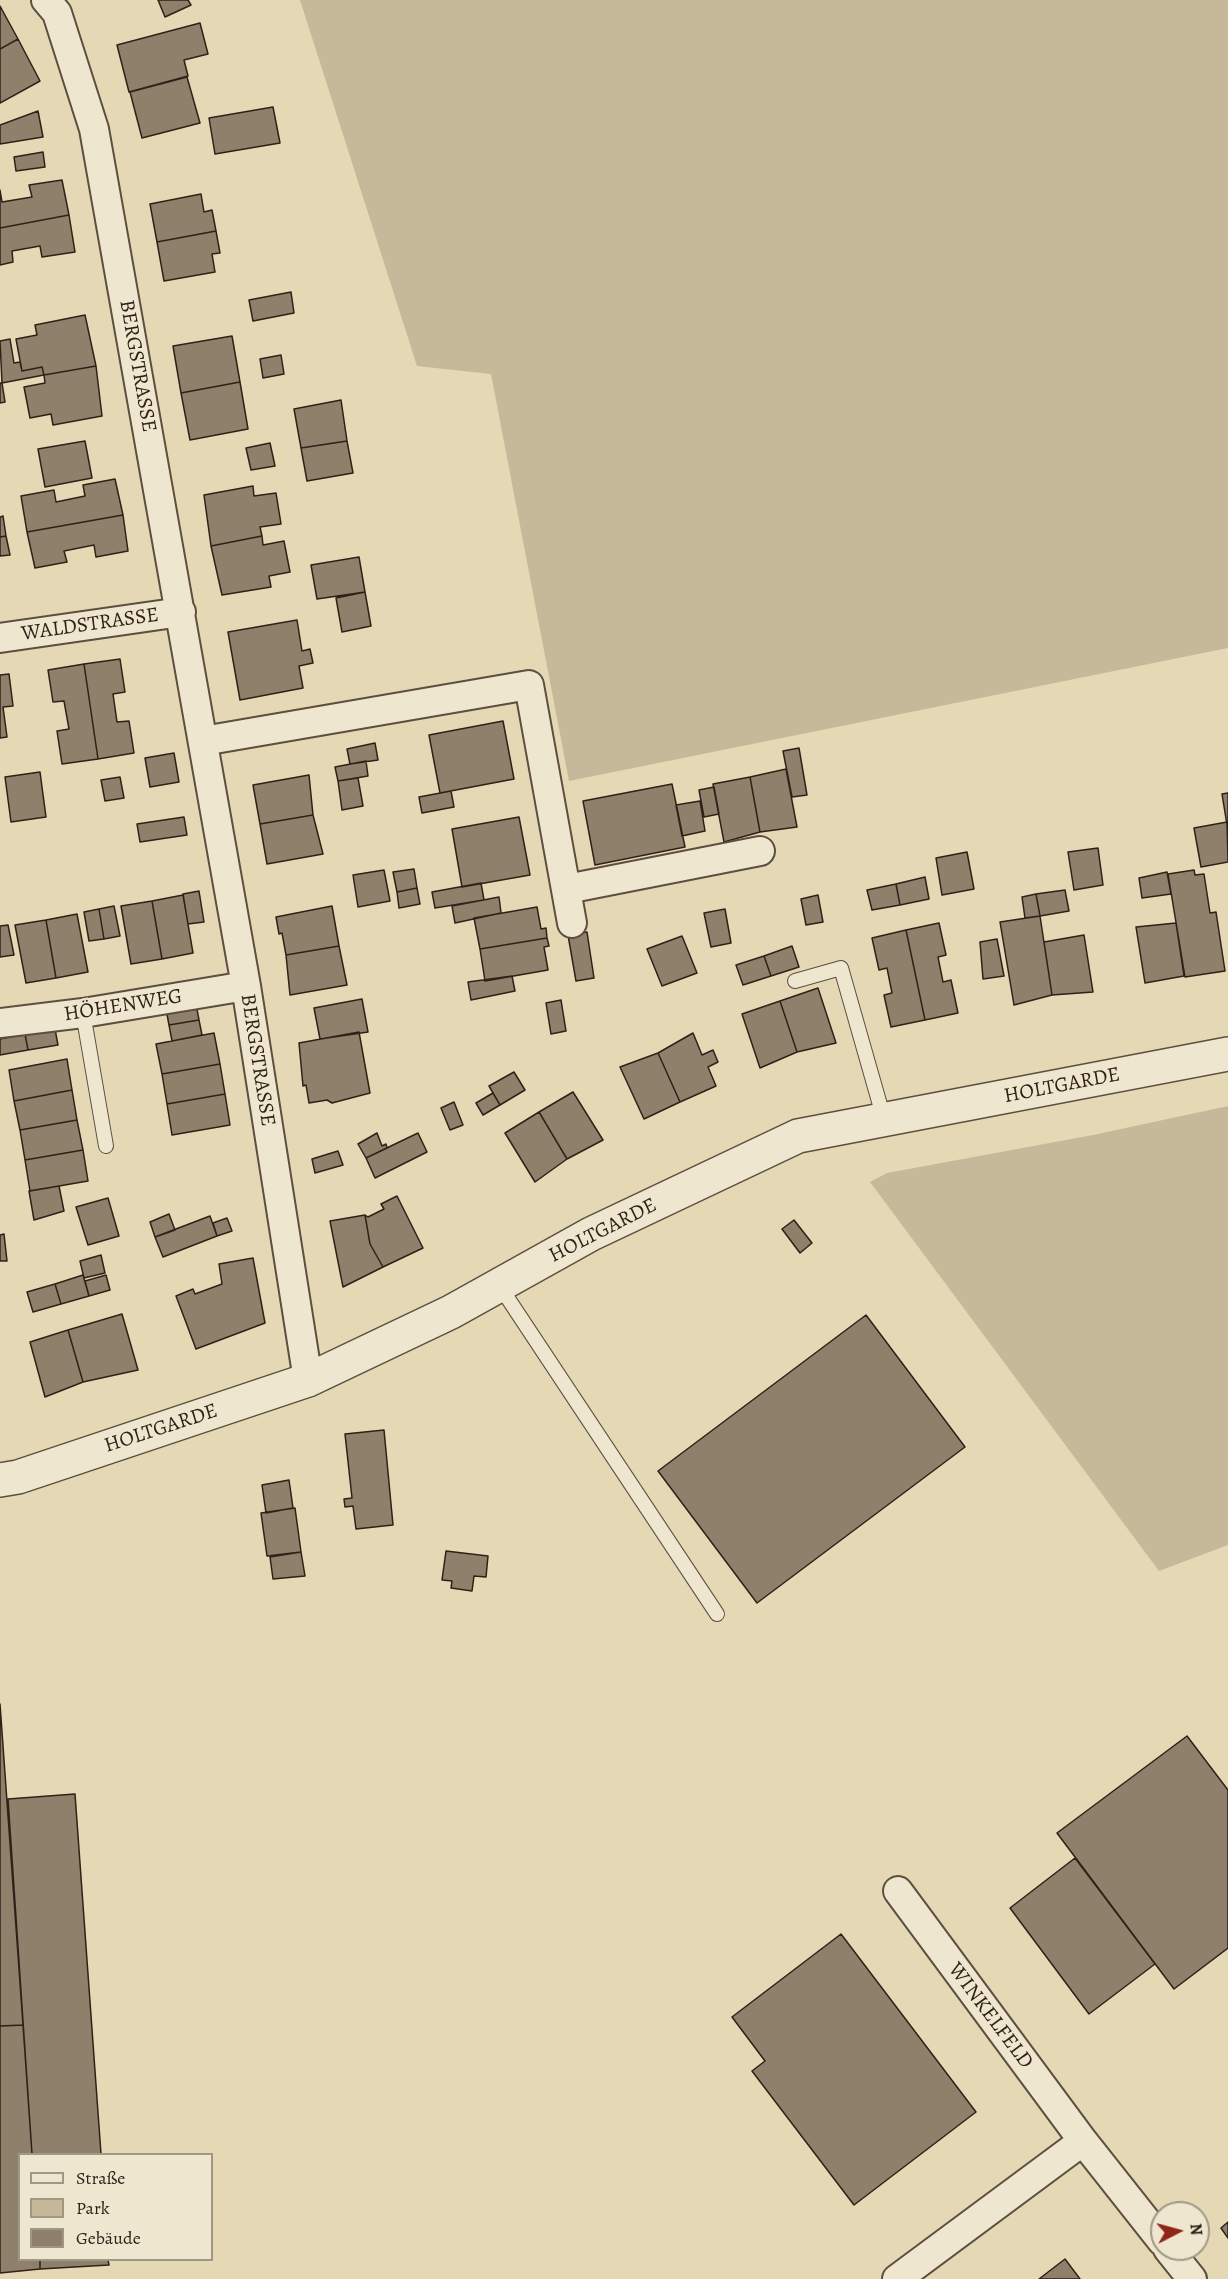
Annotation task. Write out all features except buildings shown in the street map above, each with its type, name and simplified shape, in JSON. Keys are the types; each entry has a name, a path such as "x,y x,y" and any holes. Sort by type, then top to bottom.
{"street":[{"name":"BERGSTRASSE","path":"46,0 57,13 94,129 246,986 308,1380"},
{"name":"WALDSTRASSE","path":"0,638 181,612"},
{"path":"203,741 530,685 572,923"},
{"path":"567,889 760,851"},
{"name":"HÖHENWEG","path":"0,1023 83,1013 246,986"},
{"name":"HOLTGARDE","path":"0,1480 18,1477 308,1380 451,1312 591,1234 798,1136 1228,1054"},
{"name":"WINKELFELD","path":"898,1891 1083,2141 1150,2226"},
{"path":"897,2279 1083,2141"},
{"path":"1178,2261 1192,2279"}],"lane":[{"path":"795,981 841,968 884,1120"},
{"path":"83,1013 106,1146"},
{"path":"499,1285 717,1614"}],"green space":[{"path":"300,0 1228,0 1228,648 569,781 491,374 417,366"},
{"path":"1228,1106 1228,1545 1159,1571 870,1182 887,1173 1093,1135"}]}
